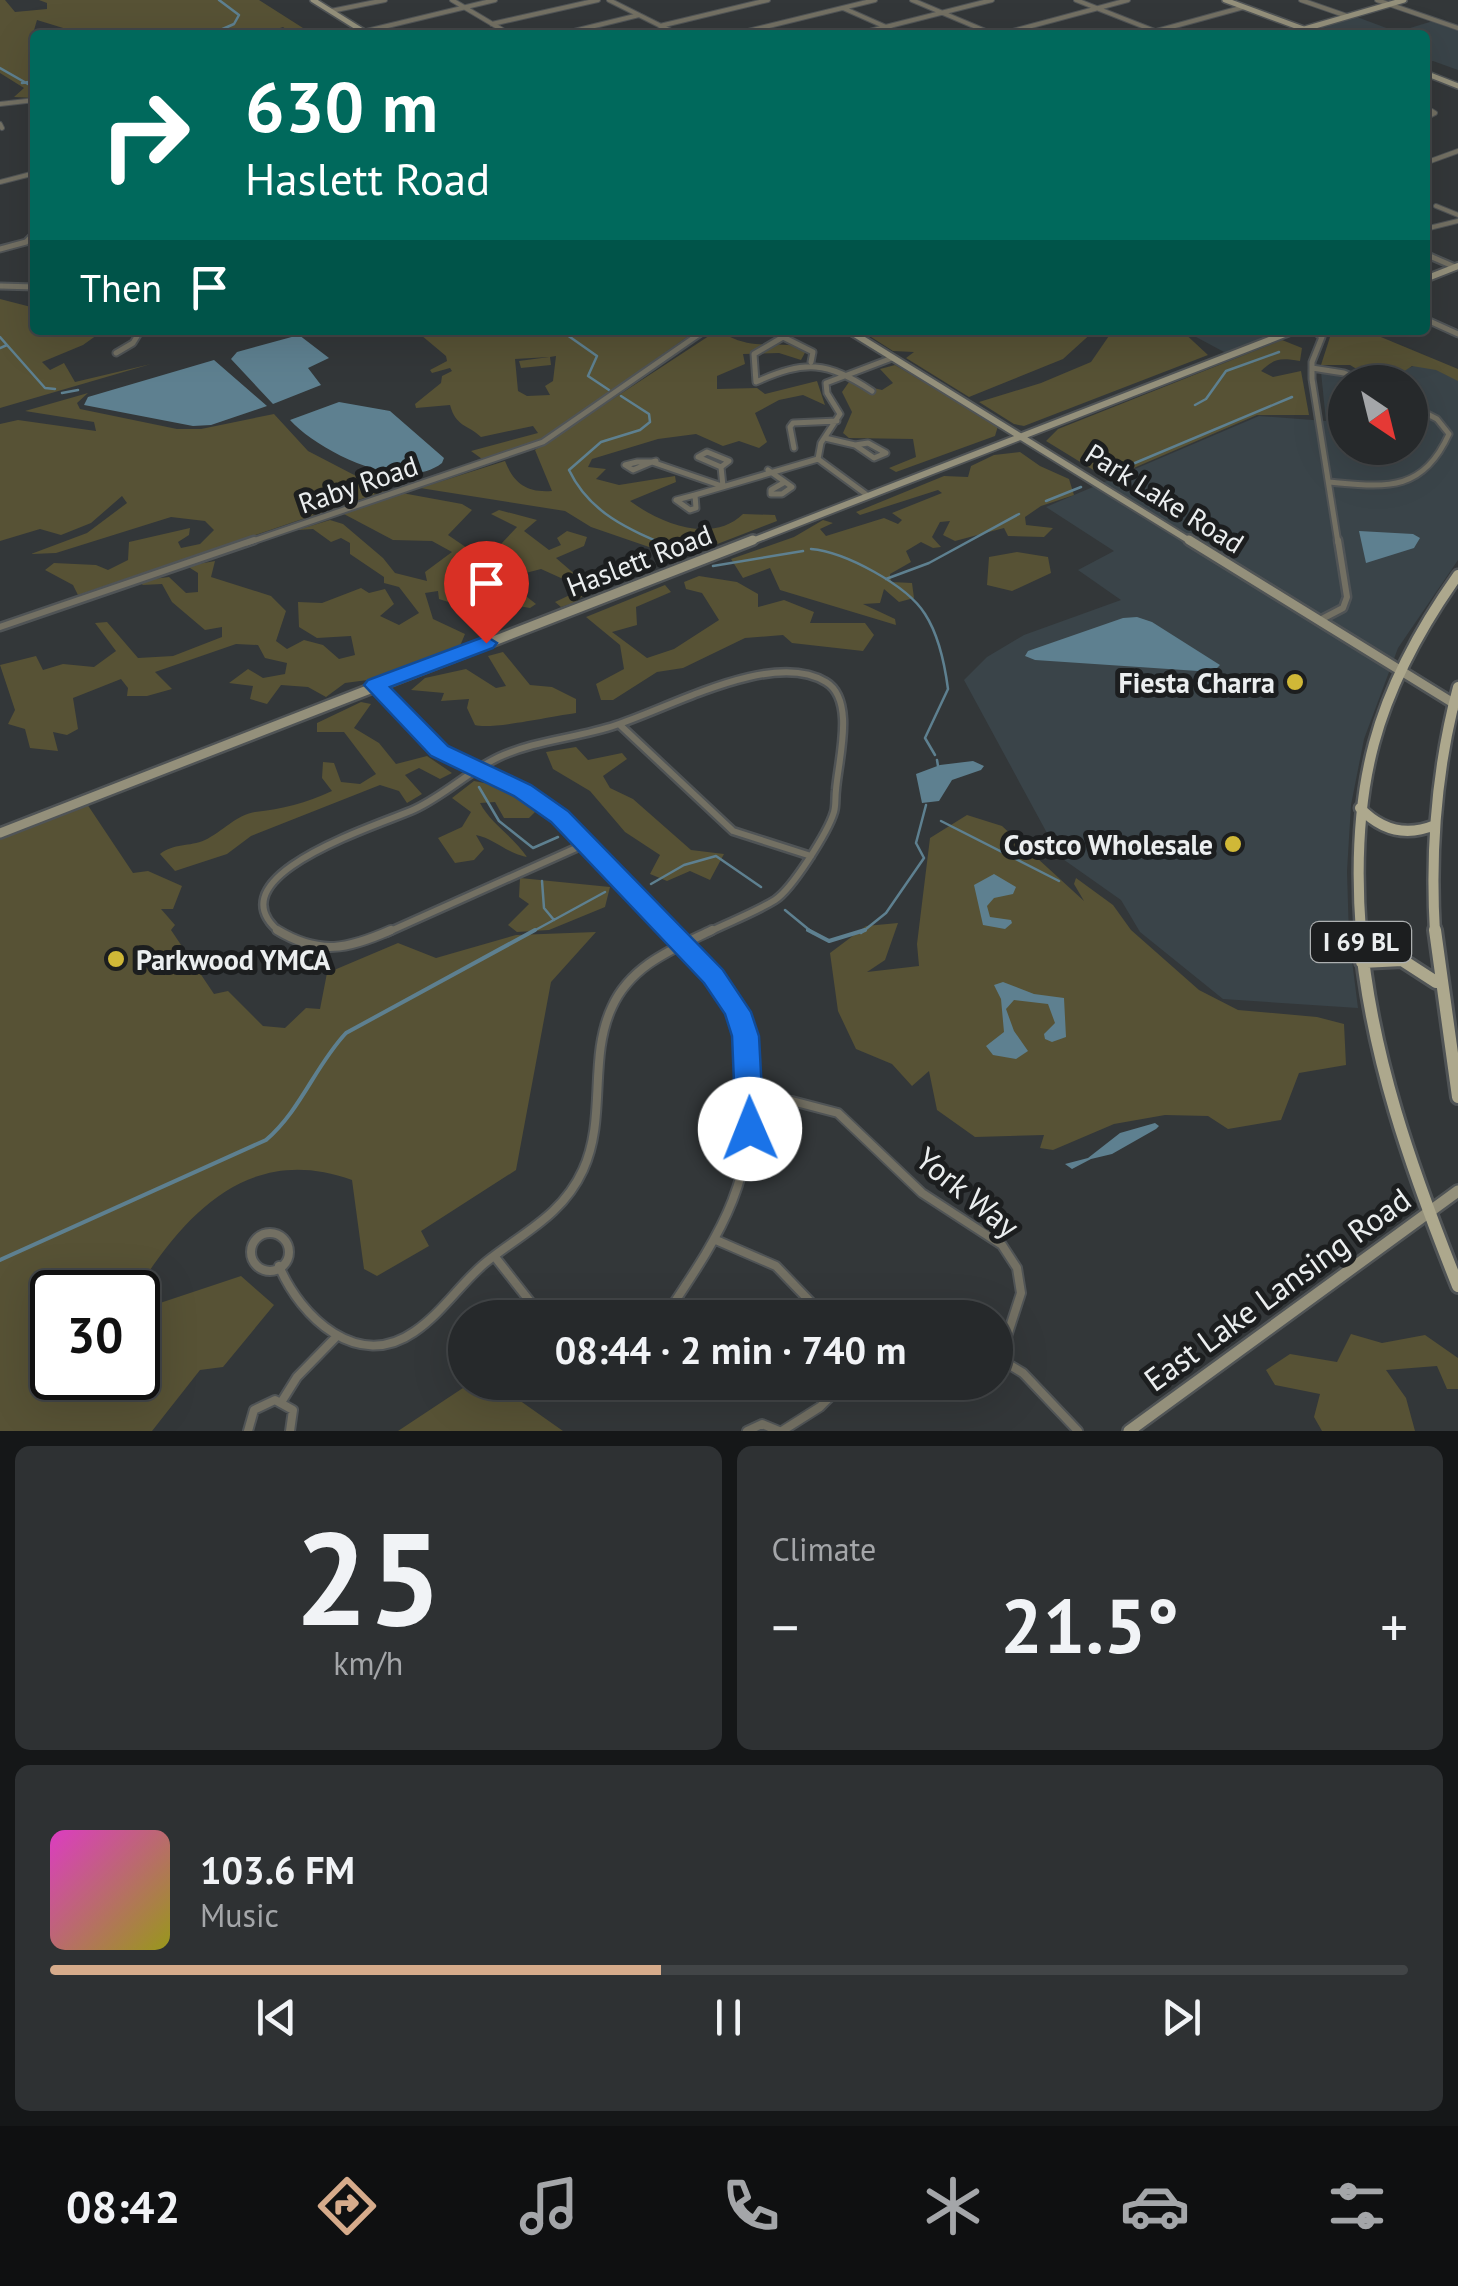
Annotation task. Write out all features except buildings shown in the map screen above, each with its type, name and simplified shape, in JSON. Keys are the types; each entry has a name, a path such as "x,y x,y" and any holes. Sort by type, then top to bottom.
{"main road":[{"name":"I 69 BL","path":"1456,580 1398,668 1383,704 1360,808 1355,854 1362,962 1406,1151 1458,1286"},
{"name":"I 69 BL","path":"1458,687 1440,749 1435,825 1437,983 1458,1097"},
{"path":"1360,808 1384,827 1420,832 1435,825"},
{"path":"1362,962 1387,957 1411,961 1437,983"}],"street":[{"path":"313,0 362,30"},
{"path":"331,12 385,0"},
{"path":"452,0 502,30"},
{"path":"378,30 496,0"},
{"path":"574,0 582,4"},
{"path":"492,24 598,0"},
{"path":"610,0 668,30"},
{"path":"660,26 768,0"},
{"path":"752,30 876,0"},
{"path":"912,0 984,30"},
{"path":"874,30 992,0"},
{"path":"1076,0 1153,30"},
{"path":"1015,30 1128,0"},
{"path":"1225,0 1304,29"},
{"path":"1301,0 1347,16"},
{"path":"1377,0 1458,28"},
{"path":"1301,30 1404,0"},
{"path":"1160,30 1244,7"},
{"path":"842,8 893,30"},
{"path":"578,30 639,15"},
{"path":"1430,76 1458,86"},
{"path":"0,104 30,101"},
{"path":"1430,160 1458,151"},
{"path":"0,182 30,174"},
{"path":"1436,206 1458,218"},
{"path":"1430,226 1458,218"},
{"path":"0,249 30,238"},
{"path":"1430,256 1457,267"},
{"path":"1430,277 1457,267"},
{"path":"0,286 30,286"},
{"path":"1430,321 1458,334"},
{"path":"116,352 134,343 138,335"},
{"name":"Raby Road","path":"0,628 542,442 698,335"},
{"name":"Park Lake Road","path":"856,335 1455,704"},
{"name":"Haslett Road","path":"0,833 1282,335"},
{"path":"1319,335 1312,368 1347,597 1343,608 1320,620"},
{"path":"811,362 814,352 808,346 783,337 754,354 752,365 756,382 811,362 847,373 872,392"},
{"path":"818,459 840,414 827,394 826,383 892,358"},
{"path":"1312,368 1328,370"},
{"path":"1428,414 1438,419 1449,434 1428,464"},
{"path":"794,448 790,427 793,423 838,421"},
{"path":"825,438 855,445 874,458 886,454 868,443 855,445"},
{"path":"707,452 729,461 721,467 698,457 707,452"},
{"path":"695,494 740,483 768,470 818,459 867,495"},
{"path":"656,462 723,486"},
{"path":"1328,482 1388,486 1417,479 1427,465"},
{"path":"721,467 723,486"},
{"path":"768,470 785,482"},
{"path":"279,1266 284,1279 335,1338 372,1346 409,1338 438,1316 470,1277 536,1232 570,1194 598,1128 600,1032 618,992 638,970 777,899 790,887 828,828 837,802 843,707 839,694 828,684 795,673 750,677 620,724 521,750 477,770 436,799 287,868 272,885 266,902 273,928 288,940 308,947 354,947 585,844"},
{"path":"376,685 440,751 537,800 714,976 738,1012 746,1036 751,1102 743,1178 716,1240 676,1300"},
{"path":"620,724 733,831 810,856"},
{"name":"York Way","path":"751,1102 792,1101 838,1112 922,1193 1002,1245 1017,1268 1021,1293 1013,1314"},
{"name":"East Lake Lansing Road","path":"1129,1431 1458,1191"},
{"path":"270,1236 288,1240 291,1251 279,1266 254,1266 249,1256 252,1246 270,1236"},
{"path":"716,1240 776,1266 809,1300"},
{"path":"495,1257 530,1300"},
{"path":"282,1401 297,1377 335,1338"},
{"path":"1013,1366 1024,1373 1078,1431"},
{"path":"747,1431 762,1424 781,1431 828,1400"},
{"path":"248,1431 247,1421 254,1409 268,1401 289,1404 295,1416 290,1431"}],"shaded area":[{"path":"0,0 5,0 15,12 47,9 47,3 39,0 259,0 306,30 70,30 37,20 34,30 30,30 30,98 14,97 24,88 0,73"},
{"path":"1357,17 1392,30 1317,30"},
{"path":"1433,21 1458,30 1458,70 1430,62 1430,30 1404,30"},
{"path":"0,299 30,307 30,335 97,335 42,362 50,370 64,363 75,382 151,364 0,408"},
{"path":"421,335 690,335 543,439 482,459 471,451 538,433 533,426 481,437 459,421 450,405 416,408 415,404 441,383 442,376 452,371 430,370 447,361","holes":["556,356 553,381 545,386 550,395 527,396 518,391 515,359 549,357 519,361 521,368 551,365 550,357"]},
{"path":"710,335 807,349 801,360 779,353 743,354 745,364 717,376 717,389 757,388 765,394 817,381 825,405 803,395 779,400 755,413 767,442 759,448 739,441 723,446 696,434 658,439 592,459 588,467 606,469 596,479 619,485 675,476 676,482 630,501 671,523 717,528 743,514 775,515 777,521 681,558 591,527 565,511 420,488 505,461 522,485 552,491 535,450"},
{"path":"1089,335 1063,359 969,397 906,358 914,352 893,351 871,337"},
{"path":"1110,335 1186,335 1208,355 1024,426 979,402 1041,383 1091,362"},
{"path":"1192,335 1273,335 1226,353"},
{"path":"1329,335 1376,335 1458,369 1458,381 1428,369 1428,365 1321,365"},
{"path":"1282,340 1302,348 1300,361 1278,360 1261,371 1273,377 1301,371 1309,415 1257,415 1108,479 1046,441 1058,429"},
{"path":"1426,361 1458,377 1458,560 1398,648 1364,739 1351,805 1347,871 1349,937 1358,1008 1223,999 1140,932 1121,900 1060,857 964,680 987,657 1024,635 1121,600 1078,570 1114,551 1046,507 1259,416 1326,421 1321,372 1328,374 1328,465 1428,465 1428,365 1416,365"},
{"path":"895,365 998,426 995,436 896,472 889,468 916,457 913,439 849,438 843,433 852,412 842,392 849,382 882,390 893,383 880,369"},
{"path":"88,393 77,403 80,409 177,429 201,429 274,414 308,451 385,491 78,595 73,585 45,570 54,563 96,565 108,570 128,560 129,542 190,528 189,535 178,542 181,548 200,544 214,530 205,521 171,517 56,553 31,554 87,533 127,503 122,496 91,523 61,535 40,529 0,541 0,424 18,420 96,431 94,422 25,411"},
{"path":"1020,452 1069,479 1074,495 1041,506 1025,517 1026,525 1053,528 1044,537 1008,536 1004,528 955,541 943,535 950,521 940,522 932,537 941,547 921,542 906,551 911,562 890,574 891,582 912,583 914,598 899,602 884,589 880,603 863,604 895,619 896,625 780,590 770,568 743,578 731,559 794,537 823,520 833,523 820,529 826,536 884,518 898,524 902,520 892,513 942,493 938,490 860,515 856,512 944,476 968,477 971,466 994,455"},
{"path":"402,493 462,504 472,510 448,535 470,550 501,544 517,527 491,514 499,510 537,520 524,531 549,550 561,545 557,538 567,531 587,537 584,546 556,558 592,589 574,603 561,607 555,602 572,594 572,583 541,569 518,575 513,586 536,604 530,608 506,604 488,583 457,591 474,603 467,608 439,599 438,591 425,593 433,619 465,634 460,646 375,679 345,683 326,697 308,687 281,685 267,704 250,699 253,686 229,683 248,669 263,678 285,674 287,663 265,658 258,645 236,644 155,672 172,689 147,696 127,696 128,688 121,679 73,698 78,729 67,735 53,732 58,751 30,748 25,729 8,724 15,710 0,665 36,656 43,670 63,664 94,667 116,651 95,623 107,622 138,658 173,656 222,637 222,627 205,630 172,602 162,584 142,585 145,580 169,577 186,593 198,592 198,573 187,566 215,561 211,577 271,596 286,611 276,641 287,649 304,640 323,645 339,659 355,655 351,636 317,638 299,627 298,602 322,603 361,588 369,593 385,589 394,604 380,616 399,625 419,613 399,587 384,583 384,577 350,554 350,543 341,538 331,542 313,529 297,530 330,520 343,524 395,573 427,581 425,572 452,552 432,541 393,540 342,513"},
{"path":"1017,552 1048,557 1051,573 1012,591 987,585 989,557"},
{"path":"699,576 737,582 758,594 758,607 784,600 814,612 810,623 865,623 874,635 863,651 792,643 783,635 745,638 683,668 657,672 613,700 601,700 596,684 624,669 620,645 586,617 665,585 671,592 636,607 637,625 612,632 647,658 674,649 719,620 702,593 686,589 684,582"},
{"path":"503,652 530,685 552,687 576,699 576,713 475,725 467,708 469,699 441,701 444,693 411,690 425,678 466,669 496,688 506,686 488,656"},
{"path":"361,702 371,704 354,728 379,743 396,764 427,756 452,773 440,779 419,768 405,775 422,794 407,803 399,791 380,785 251,836 227,854 175,871 160,854 205,840 248,814 294,805 332,791 322,778 323,762 334,763 341,782 360,784 376,774 344,732 317,732 317,723"},
{"path":"576,747 588,760 622,753 627,759 603,776 610,788 633,799 691,850 724,854 710,880 690,871 667,881 650,874 660,855 625,832 590,791 553,769 546,752"},
{"path":"474,781 500,786 537,810 529,818 504,818 495,802 480,803 527,857 476,835 484,849 474,860 455,863 438,838 462,827 471,812 452,798"},
{"path":"87,804 133,873 148,871 182,886 173,909 161,909 175,925 171,930 214,994 228,991 263,1026 285,1028 306,1008 320,1009 327,973 398,943 436,958 516,935 596,932 551,982 516,1170 421,1231 429,1246 377,1276 364,1269 352,1180 318,1171 286,1170 257,1176 206,1205 150,1270 30,1270 30,1400 160,1400 160,1303 241,1276 274,1305 223,1367 200,1370 152,1431 0,1431 0,838"},
{"path":"967,815 1002,826 1084,901 1074,884 1076,878 1113,905 1131,930 1199,990 1238,1010 1317,1017 1344,1024 1346,1065 1299,1073 1281,1120 1228,1129 1208,1116 1165,1115 1114,1124 1053,1150 1040,1148 1044,1135 975,1137 937,1110 929,1071 912,1086 892,1064 856,1049 838,1011 830,953 866,926 898,923 885,960 867,972 919,966 917,944 930,838"},
{"path":"520,878 610,887 605,907 549,930 517,932 508,925 529,904 519,897"},
{"path":"1351,1334 1382,1343 1425,1335 1458,1358 1458,1389 1447,1389 1437,1366 1386,1370 1406,1398 1415,1431 1322,1431 1314,1417 1320,1394 1275,1385 1266,1370 1290,1354 1337,1362"},
{"path":"448,1398 519,1400 563,1431 398,1431"}],"water":[{"path":"299,335 329,358 308,368 321,385 273,404 231,359 237,352"},
{"path":"214,360 267,406 211,425 193,426 84,405 88,397"},
{"path":"339,402 390,411 444,458 442,463 406,474 362,465 320,444 290,420"},
{"path":"1359,531 1413,534 1420,538 1414,548 1366,563"},
{"path":"1123,618 1152,622 1220,665 1213,672 1035,660 1025,656 1028,651"},
{"path":"973,761 984,766 952,780 939,801 922,803 916,774 940,765"},
{"path":"994,874 1016,887 1013,894 994,898 987,906 990,917 1011,920 1005,929 983,925 974,885"},
{"path":"1003,982 1034,994 1064,998 1066,1037 1052,1042 1045,1039 1044,1034 1055,1023 1048,1004 1014,1000 1006,1009 1014,1031 1028,1051 1016,1059 993,1055 986,1046 1004,1032 1001,999 994,985"},
{"path":"1155,1123 1159,1126 1156,1129 1112,1154 1072,1169 1065,1164 1088,1158 1120,1133"}],"waterway":[{"path":"219,0 239,15 234,24 220,30"},
{"path":"0,68 25,82"},
{"path":"25,82 30,85"},
{"path":"25,82 30,82"},
{"path":"567,335 597,356 588,376 609,390"},
{"path":"0,337 7,345"},
{"path":"0,348 7,345"},
{"path":"7,345 45,388 55,389"},
{"path":"1195,405 1206,399 1226,371 1279,352"},
{"path":"62,393 78,390"},
{"path":"621,396 649,414 650,422 640,430 601,442 569,470 588,498 613,519 673,548"},
{"path":"1104,476 1292,397"},
{"path":"1046,501 1081,487"},
{"path":"886,579 929,563 1019,514"},
{"path":"811,549 841,556 886,579"},
{"path":"713,566 803,551"},
{"path":"886,579 925,614 940,650 948,689 925,738 935,755"},
{"path":"937,760 938,766"},
{"path":"479,787 499,821 533,848 558,837"},
{"path":"865,930 886,913 924,858 916,843 926,805"},
{"path":"941,821 1059,881"},
{"path":"651,884 684,865 716,856 761,887"},
{"path":"542,881 544,908 554,920"},
{"path":"554,920 605,892"},
{"path":"785,910 812,932"},
{"path":"530,933 554,920"},
{"path":"0,1260 266,1140 289,1115 346,1033 535,930"},
{"path":"808,930 812,932"},
{"path":"812,932 829,941 865,930"},
{"path":"861,933 865,930"}],"place":[{"name":"Fiesta Charra","path":"1295,682"},
{"name":"Costco Wholesale","path":"1233,844"},
{"name":"Parkwood YMCA","path":"116,959"}],"route":[{"path":"486,643 376,685 440,751 522,790 560,817 714,976 738,1012 746,1036 750,1129"}]}
